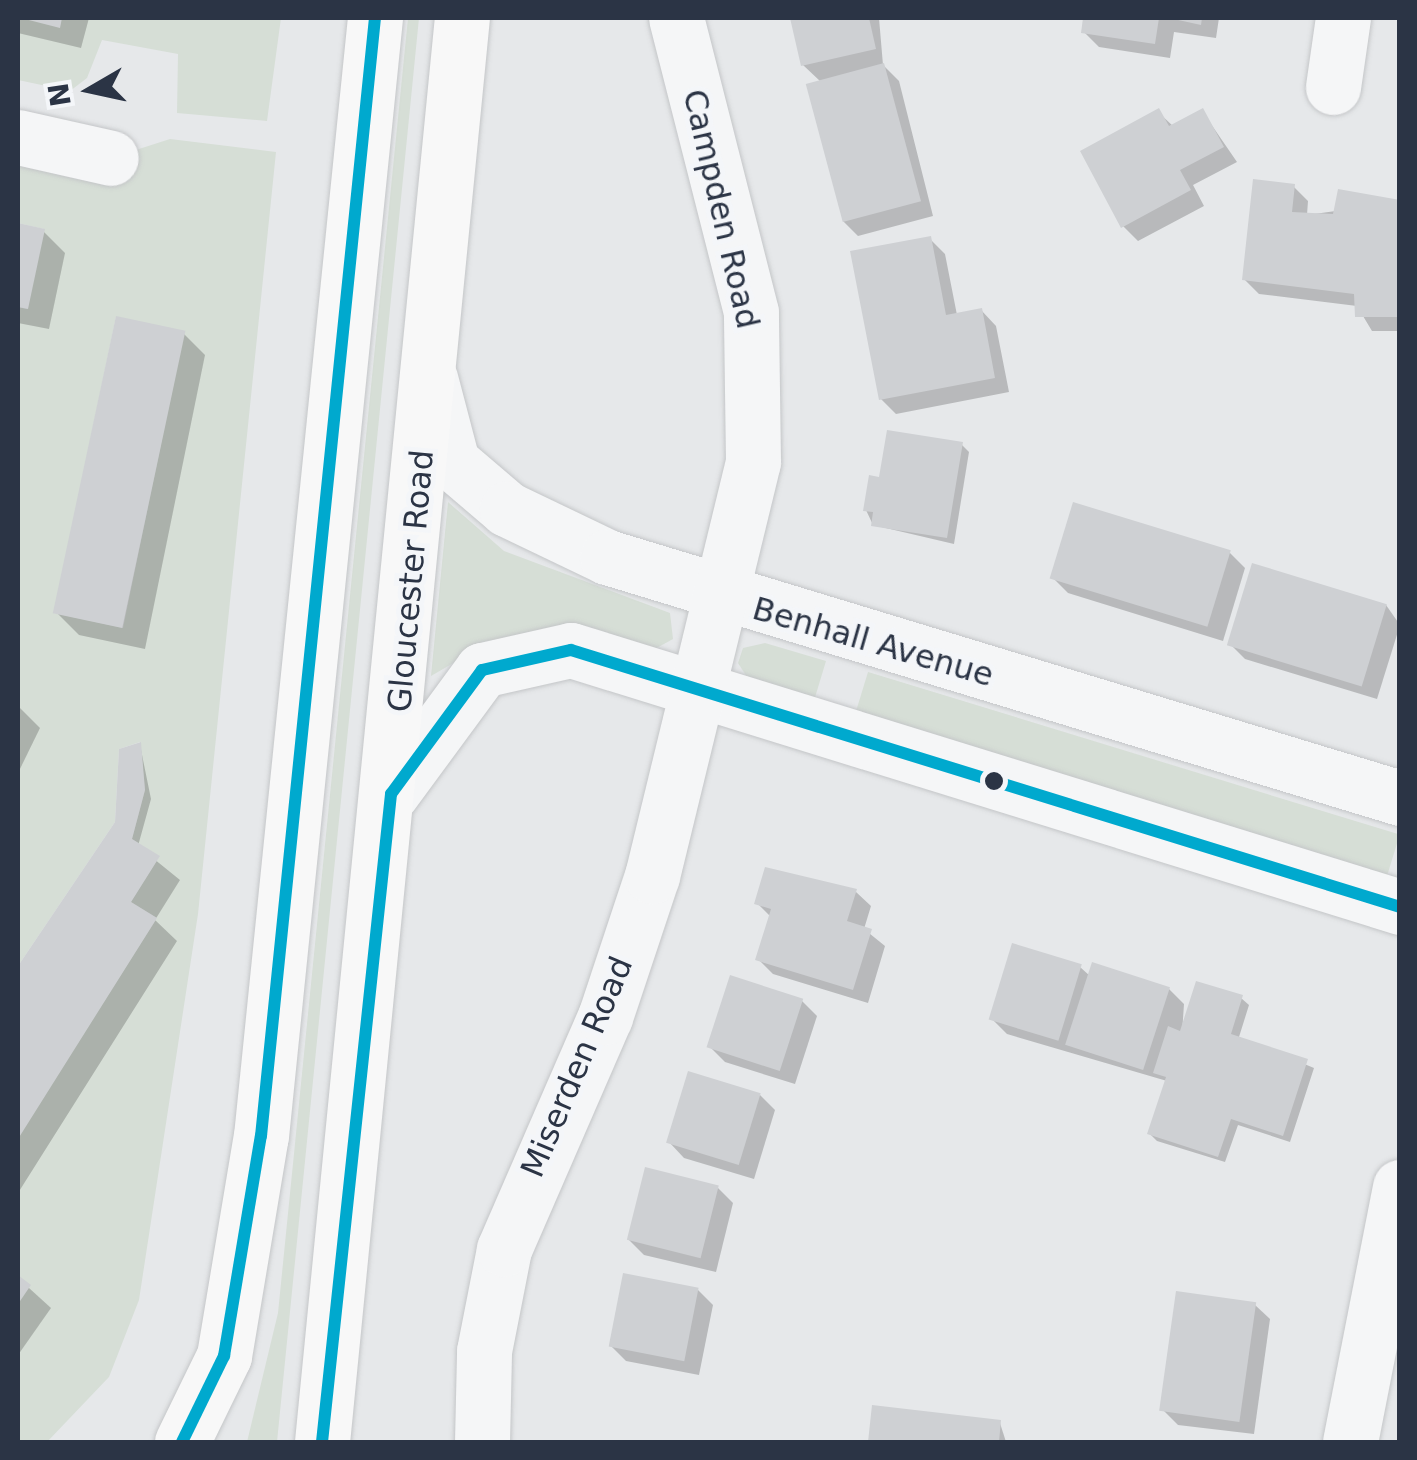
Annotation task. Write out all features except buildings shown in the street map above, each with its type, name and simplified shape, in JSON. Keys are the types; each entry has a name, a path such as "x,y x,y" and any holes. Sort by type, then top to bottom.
{"highway":[{"path":"182,1442 237,1305 261,1136 375,18"},
{"name":"Gloucester Road","path":"322,1442 391,794 462,18"}],"street":[{"name":"Campden Road","path":"676,18 751,312 752,462 697,695"},
{"path":"1333,88 1343,18"},
{"path":"18,137 111,158"},
{"name":"Benhall Avenue","path":"430,378 452,462 508,509 720,598 1400,798"},
{"path":"391,794 482,670 571,650 697,695 1400,907"},
{"name":"Miserden Road","path":"482,1442 484,1351 504,1249 605,1018 697,695"},
{"path":"1350,1442 1400,1187"}],"shaded area":[{"path":"18,18 281,18 267,121 177,113 178,54 102,40 87,78 70,91 18,80"},
{"path":"408,18 419,18 277,1442 247,1442 278,1313"},
{"path":"18,137 111,158 170,139 276,152 198,914 139,1300 109,1377 47,1442 18,1442 18,1137 157,918 131,902 159,857 132,839 145,790 140,742 119,749 115,822 18,966 18,307 27,309 44,229 18,223","holes":["116,317 184,332 123,628 54,613"]},
{"path":"448,502 504,551 670,613 673,639 653,650 486,644 431,676"},
{"path":"765,643 826,661 813,704 752,685 738,663 743,648"},
{"path":"868,672 1400,835 1386,880 854,717"}],"transit line":[{"path":"182,1442 224,1356 261,1136 375,18"},
{"path":"322,1442 391,794 482,670 571,650 1400,907"}]}
